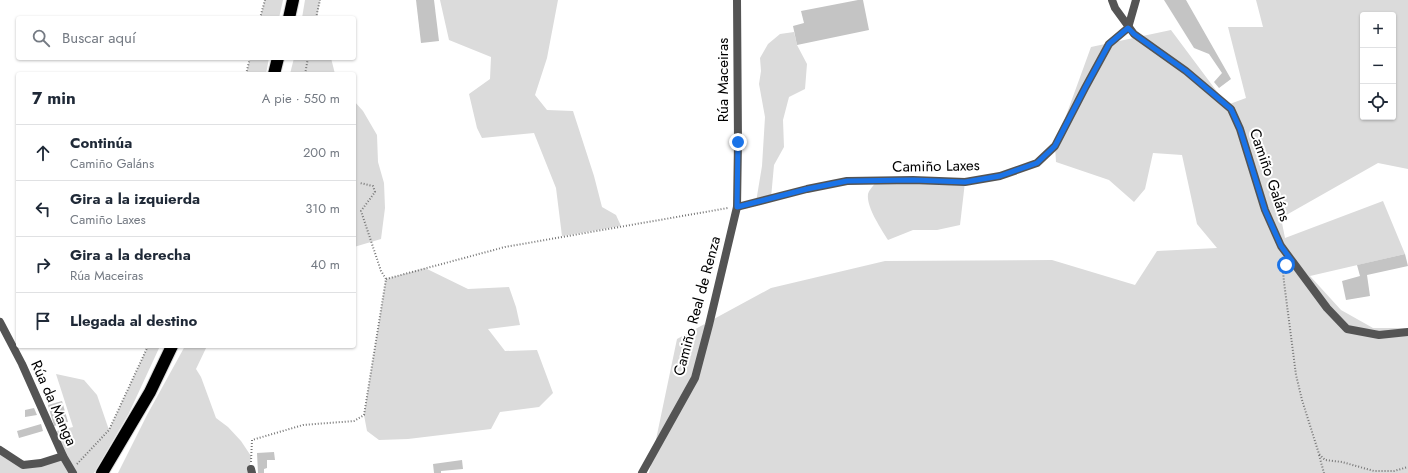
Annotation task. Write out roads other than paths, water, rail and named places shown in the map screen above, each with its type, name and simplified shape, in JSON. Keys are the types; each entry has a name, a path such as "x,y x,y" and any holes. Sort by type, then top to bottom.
{"highway":[{"path":"289,16 293,0"},
{"path":"274,72 278,60"},
{"path":"102,473 150,392 171,348"}],"street":[{"name":"Rúa Maceiras","path":"737,0 737,207"},
{"name":"Camiño Galáns","path":"1112,0 1115,8 1128,28 1134,34 1186,71 1231,109 1240,129 1265,210 1281,246 1327,308 1347,330 1379,335 1408,332"},
{"path":"1128,28 1136,0"},
{"name":"Camiño Laxes","path":"737,207 807,189 847,181 913,180 965,182 1000,176 1037,163 1055,146 1109,44 1128,28"},
{"name":"Camiño Real de Renza","path":"642,473 695,378 737,207"},
{"name":"Rúa da Manga","path":"0,322 22,364 63,456 72,472"},
{"path":"0,450 23,465 41,464 63,456"}]}
